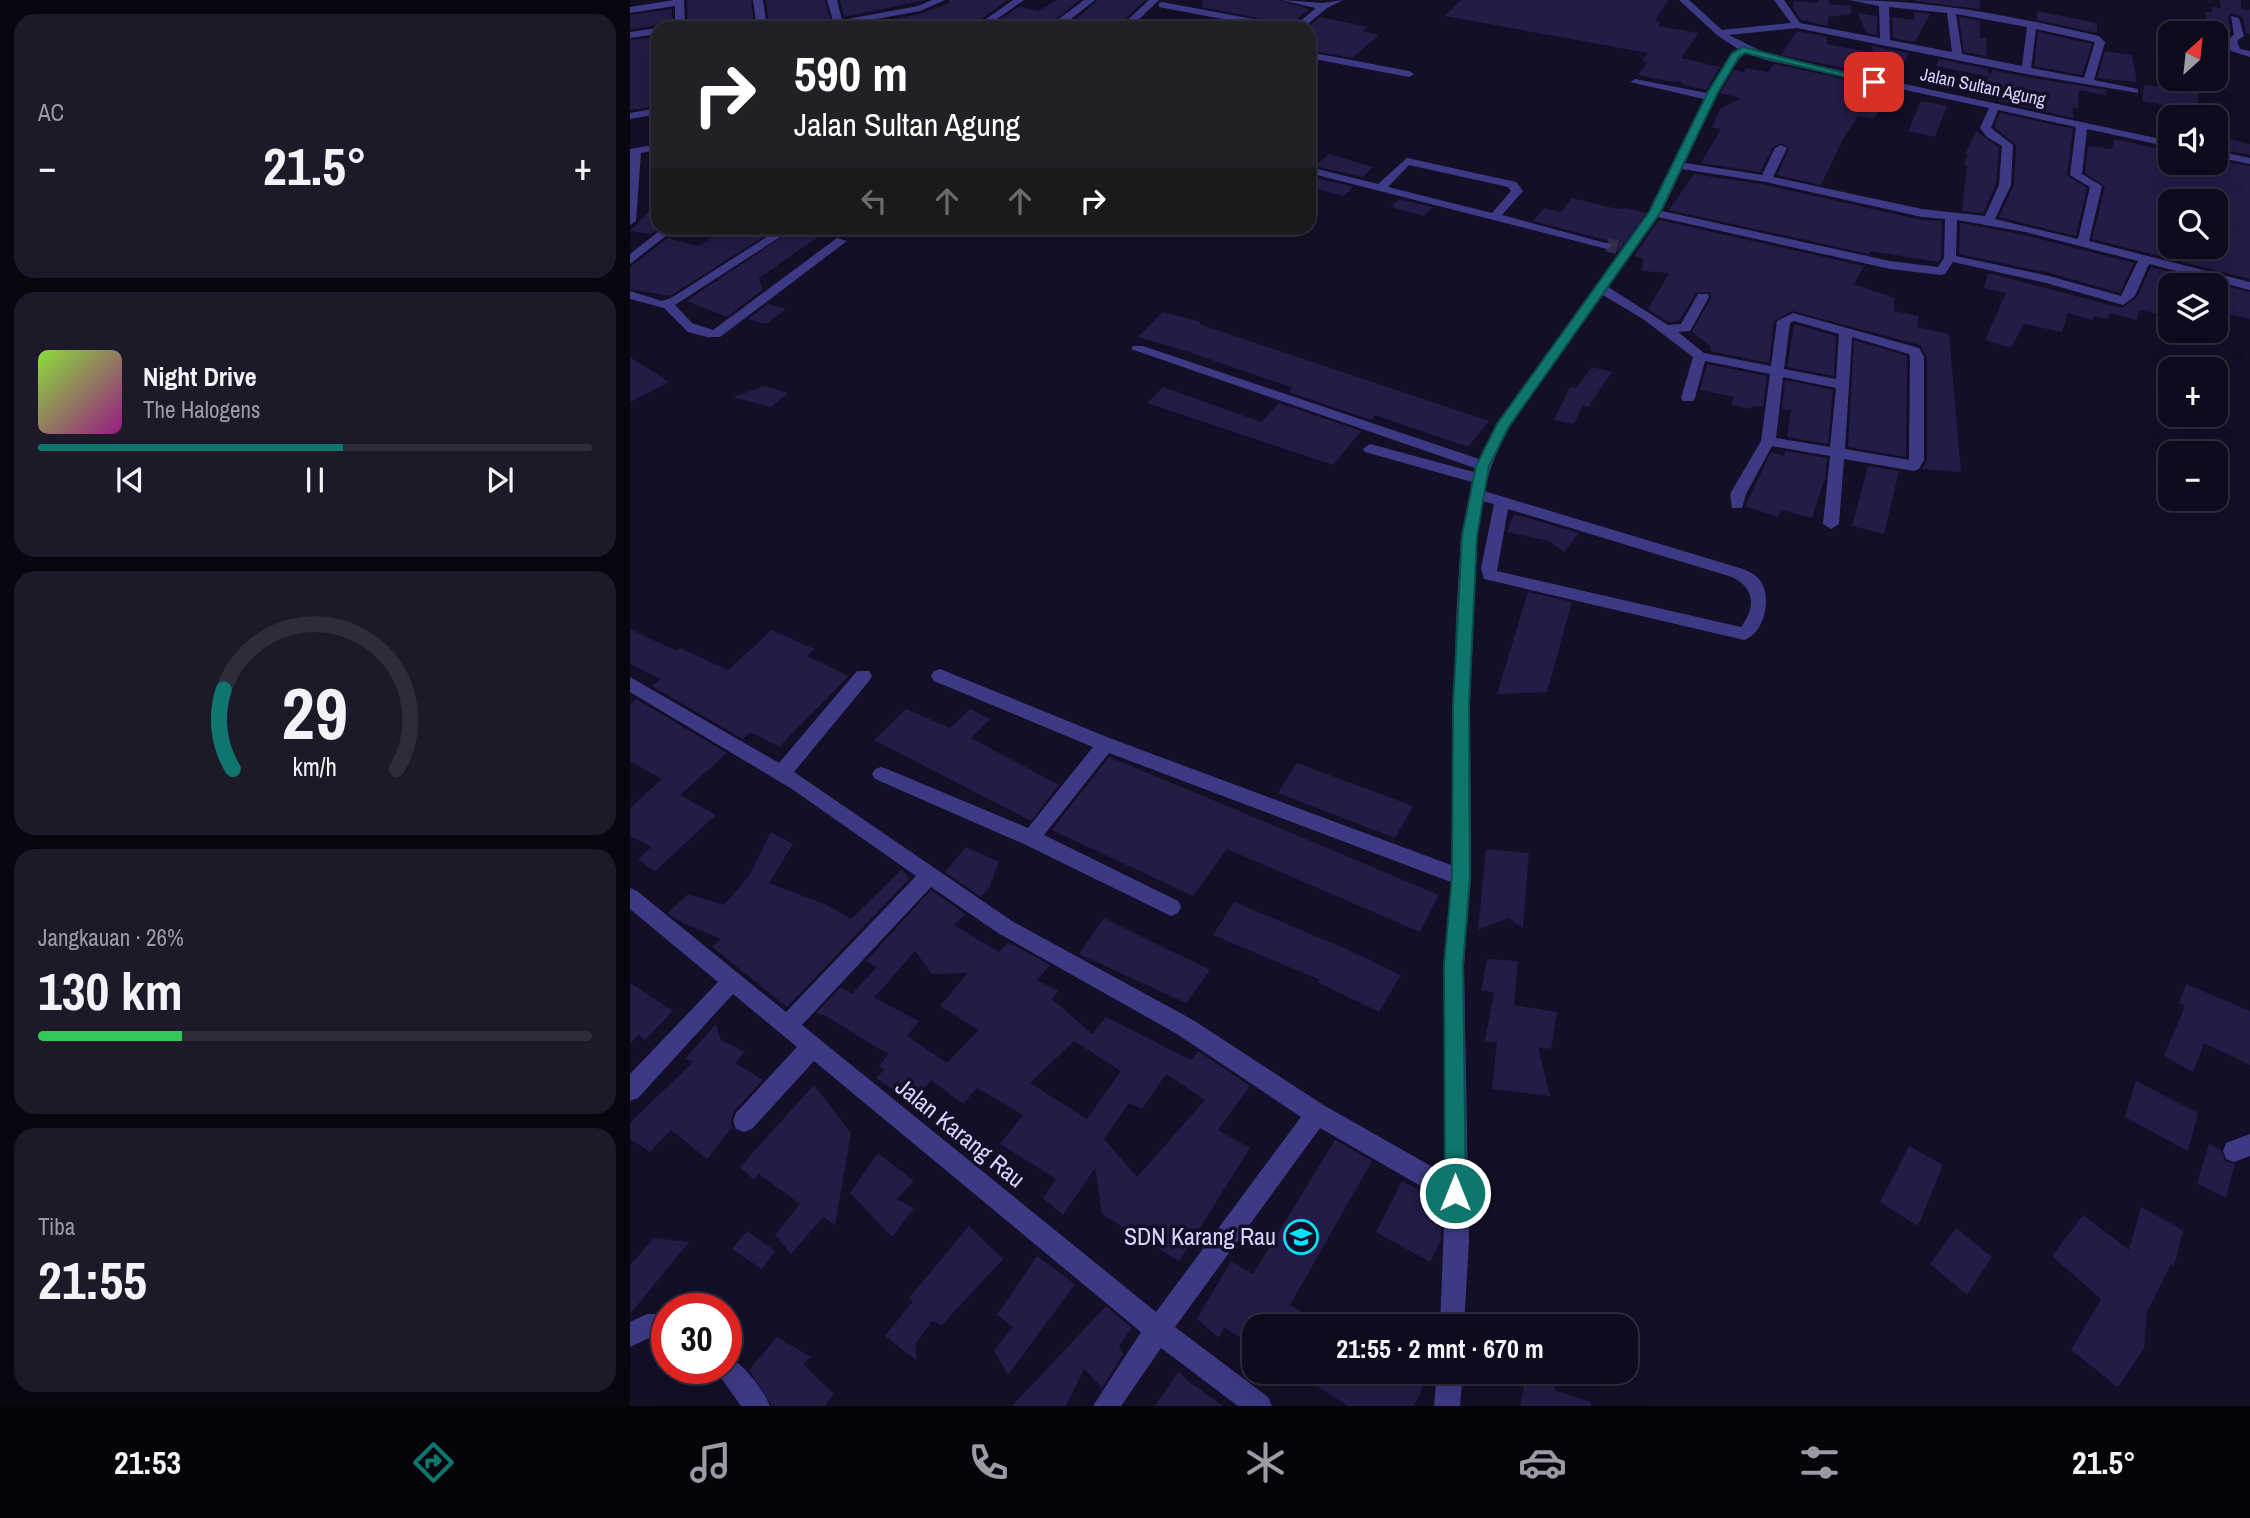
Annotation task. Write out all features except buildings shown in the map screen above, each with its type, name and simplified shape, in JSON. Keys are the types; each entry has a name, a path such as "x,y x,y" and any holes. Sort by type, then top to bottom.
{"street":[{"path":"758,0 761,21"},
{"path":"832,0 838,21"},
{"path":"862,21 920,8 940,0"},
{"path":"988,21 1019,0"},
{"path":"1063,20 1090,0"},
{"path":"1286,0 1324,6"},
{"path":"1306,21 1324,6 1338,0"},
{"name":"Jalan Sultan Agung","path":"1684,0 1743,50 1766,57 2158,141"},
{"path":"1779,0 1797,25"},
{"path":"1854,0 1951,10 2098,40 2088,82"},
{"path":"630,10 679,2 678,21"},
{"path":"1884,2 1885,42"},
{"path":"1134,21 1158,3 1249,21"},
{"path":"1951,10 1958,58"},
{"path":"2234,18 2239,36 2232,40 2236,51 2250,54"},
{"path":"1063,20 1068,21"},
{"path":"1720,33 1797,25 2134,91"},
{"path":"1779,36 1785,26"},
{"path":"2026,71 2032,26"},
{"path":"630,35 651,31"},
{"path":"1766,57 1772,46"},
{"path":"1453,1314 1457,1241 1454,965 1461,877 1461,705 1469,536 1480,480 1502,427 1602,289 1618,248 1655,213 1710,97 1736,55 1743,50"},
{"path":"1316,56 1409,75"},
{"path":"1635,82 1710,97"},
{"path":"1988,222 2005,185 2008,145 1985,128 1994,108"},
{"path":"630,116 651,112"},
{"path":"2082,125 2076,176 2096,186 2083,242"},
{"path":"1766,178 1781,148"},
{"path":"630,221 633,152 651,149"},
{"path":"2228,157 2250,162"},
{"path":"1380,188 1406,161 1512,184 1517,191 1495,216"},
{"path":"1676,165 1766,178 1922,212 1971,217 2083,242 2250,286"},
{"path":"1316,172 1618,248"},
{"path":"1655,213 1912,269 1941,271 1950,258 1951,216"},
{"path":"630,260 661,235"},
{"path":"668,305 777,235"},
{"path":"630,295 668,305 690,329 715,334 739,319 841,241"},
{"path":"1950,258 2049,280 2123,301 2129,296 2145,260"},
{"path":"1602,289 1665,329 1700,356 1843,386"},
{"path":"1665,329 1685,328 1703,297"},
{"path":"1737,504 1738,494 1768,441 1775,371 1784,321 1788,318 1846,331 1914,351 1917,356 1917,460 1914,466 1768,441"},
{"path":"1831,524 1839,454 1846,331"},
{"path":"1138,349 1480,480 1503,502 1721,568 1751,580 1758,587 1759,598 1750,629 1744,634 1490,575 1489,568 1503,502"},
{"path":"1688,398 1700,356"},
{"path":"1370,449 1480,480"},
{"path":"782,774 800,748 826,723 863,676"},
{"path":"940,676 1106,744 1461,877"},
{"path":"630,684 782,774 1004,927 1185,1027 1317,1114 1455,1193"},
{"path":"1031,838 1106,744"},
{"path":"881,774 1031,838 1171,907"},
{"path":"787,1026 929,876"},
{"name":"Jalan Karang Rau","path":"630,897 1158,1330 1259,1406"},
{"path":"630,1090 732,981"},
{"path":"744,1121 813,1047"},
{"path":"1106,1406 1158,1330 1317,1114"},
{"path":"630,1335 651,1326"},
{"path":"739,1384 757,1406"},
{"path":"1447,1406 1449,1384"}],"tunnel":[{"path":"1607,245 1617,247"}],"place":[{"name":"SDN Karang Rau","path":"1301,1237"}],"route":[{"path":"1455,1193 1454,965 1461,877 1464,620 1469,536 1483,466 1502,427 1655,213 1673,170 1690,142 1713,92 1736,55 1743,50 1874,82"}]}
